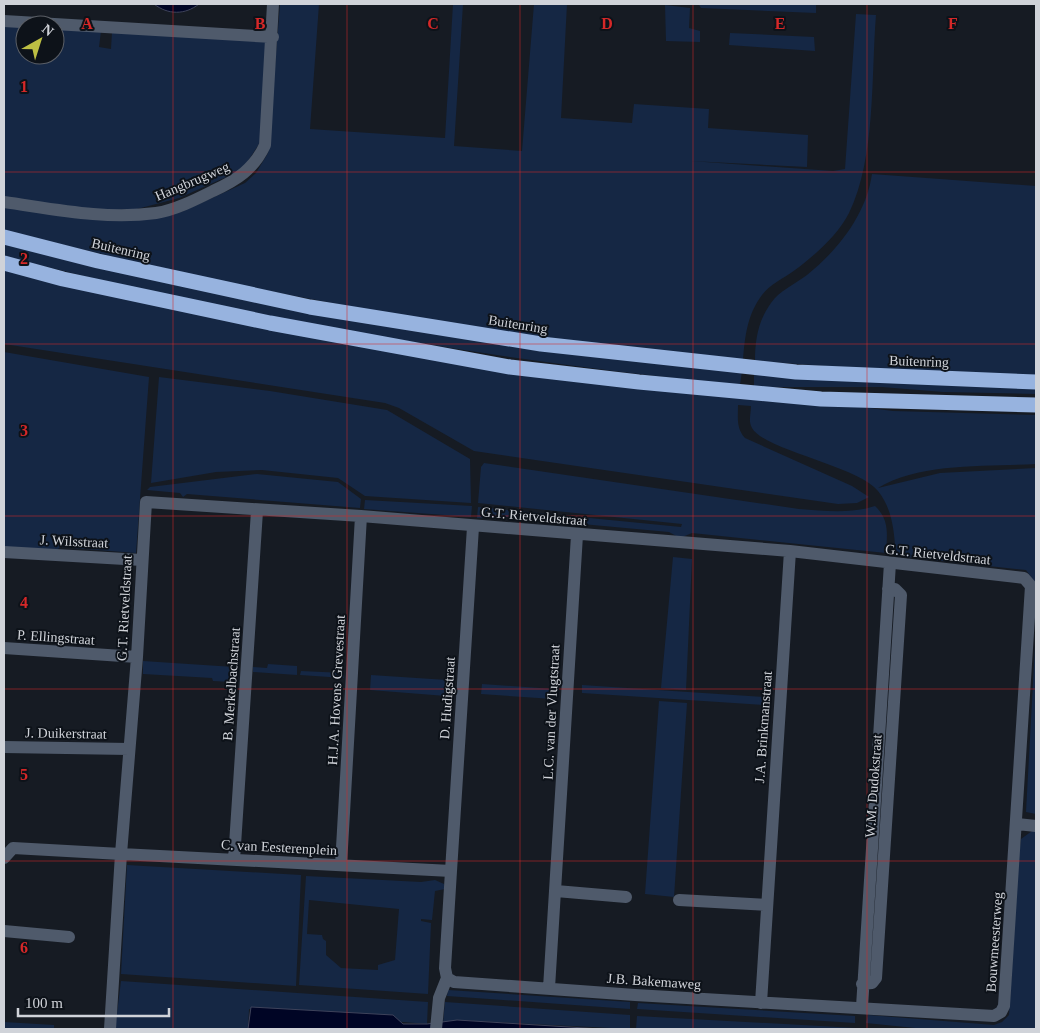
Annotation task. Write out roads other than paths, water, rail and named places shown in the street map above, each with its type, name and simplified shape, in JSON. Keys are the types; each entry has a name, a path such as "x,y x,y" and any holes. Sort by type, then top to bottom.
{"highway":[{"name":"Buitenring","path":"4,237 98,261 310,307 541,344 796,372 1036,382"},
{"path":"4,264 73,281 270,323 510,366 639,382 821,399 1036,405"}],"street":[{"name":"Hangbrugweg","path":"4,202 91,215 156,212 196,199 244,175 259,158 265,145 273,37 273,4"},
{"path":"4,21 273,37"},
{"name":"G.T. Rietveldstraat","path":"121,854 137,657 146,502 257,511 361,516 474,527 790,551 1024,578 1031,586 1018,824"},
{"name":"B. Merkelbachstraat","path":"234,860 257,511"},
{"name":"H.J.A. Hovens Grevestraat","path":"341,866 361,516"},
{"name":"D. Hudigstraat","path":"451,871 474,527"},
{"name":"L.C. van der Vlugtstraat","path":"549,988 577,535"},
{"name":"J.A. Brinkmanstraat","path":"761,1003 790,551"},
{"name":"J. Wilsstraat","path":"4,552 142,560"},
{"name":"W.M. Dudokstraat","path":"862,1006 890,563"},
{"name":"P. Ellingstraat","path":"4,648 137,657"},
{"name":"J. Duikerstraat","path":"4,747 129,749"},
{"path":"1018,824 1036,826"},
{"name":"Bouwmeesterweg","path":"862,1006 994,1016 1001,1012 1004,1006 1018,824"},
{"name":"C. van Eesterenplein","path":"4,858 13,848 451,871"},
{"path":"110,1029 121,854"},
{"path":"436,1024 439,998 447,978 445,968 451,871"},
{"path":"556,891 626,897"},
{"path":"679,900 767,906"},
{"path":"4,931 69,937"},
{"name":"J.B. Bakemaweg","path":"447,978 454,982 761,1003 862,1006"}]}
